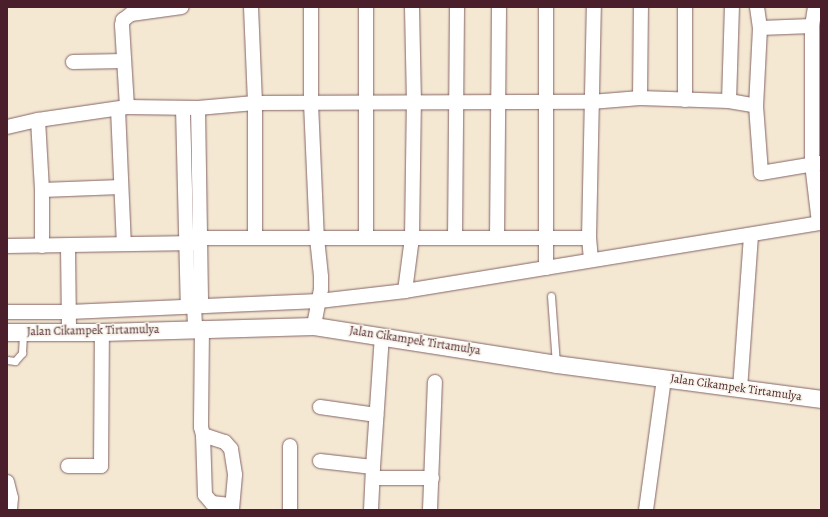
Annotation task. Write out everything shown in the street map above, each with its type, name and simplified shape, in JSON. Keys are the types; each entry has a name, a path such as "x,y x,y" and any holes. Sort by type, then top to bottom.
{"street":[{"path":"124,244 121,187 124,61 122,25 126,16 131,14 182,7"},
{"path":"251,7 255,104 255,238"},
{"path":"311,7 311,103 316,238 321,277 319,301 314,326"},
{"path":"366,7 366,238"},
{"path":"405,291 412,238 414,103 412,7"},
{"path":"455,238 457,7"},
{"path":"497,238 499,7"},
{"path":"546,7 546,268"},
{"path":"591,260 589,238 594,7"},
{"path":"640,98 641,7"},
{"path":"685,7 685,100"},
{"path":"729,101 732,7"},
{"path":"757,7 760,28 756,106 761,173 817,164"},
{"path":"7,312 68,312 319,301 405,291 591,260 751,236 820,223 812,26 815,7"},
{"path":"760,28 812,26"},
{"path":"73,62 124,61"},
{"path":"7,127 38,120 122,108 190,108 255,104 457,102 545,103 591,102 640,98 729,101 756,106"},
{"path":"190,108 195,242 195,306 198,328 205,495 212,503 232,508 235,475 232,449 225,442 203,435"},
{"path":"38,120 42,190 42,246"},
{"path":"42,190 121,187"},
{"path":"740,389 751,236"},
{"path":"7,246 68,246 195,242 255,238 589,238"},
{"path":"68,246 69,330"},
{"name":"Jalan Cikampek Tirtamulya","path":"15,332 69,330 102,332 198,328 314,326 556,364 821,399"},
{"path":"68,466 101,466 102,332"},
{"path":"372,510 376,415 382,336"},
{"path":"646,510 664,378"},
{"path":"430,510 435,382"},
{"path":"320,407 376,415"},
{"path":"290,446 290,510"},
{"path":"320,461 373,473 432,478"},
{"path":"7,482 11,498 10,510"}],"lane":[{"path":"551,296 556,364"},
{"path":"7,360 15,360 22,353 15,332"}]}
